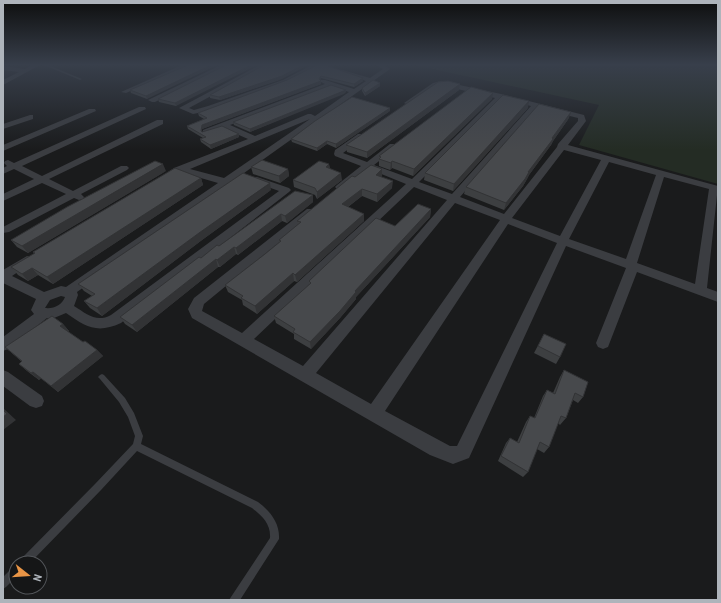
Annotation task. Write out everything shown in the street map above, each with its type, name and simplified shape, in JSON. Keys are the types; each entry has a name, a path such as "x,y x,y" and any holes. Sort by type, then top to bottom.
{"street":[{"path":"152,100 167,93"},
{"path":"210,93 183,108 193,112 210,108 251,93"},
{"path":"206,132 306,93"},
{"path":"68,292 353,93"},
{"path":"403,106 422,93"},
{"path":"457,98 463,93"},
{"path":"374,414 506,219 561,146 582,121 581,118 490,93"},
{"path":"244,340 413,183 501,96"},
{"path":"304,375 453,199 536,105"},
{"path":"158,182 177,170 331,109"},
{"path":"3,170 142,110"},
{"path":"3,148 92,111"},
{"path":"3,127 30,117"},
{"path":"3,198 160,122"},
{"path":"223,125 256,139"},
{"path":"370,129 338,152 340,156 563,241 718,297"},
{"path":"329,196 403,139"},
{"path":"561,146 716,189 700,290"},
{"path":"317,206 199,301 196,306 197,314 436,449 452,456 458,456 463,452 563,241 606,158"},
{"path":"3,161 86,200"},
{"path":"5,230 124,168"},
{"path":"177,170 188,171 226,182"},
{"path":"603,343 632,266 661,173"},
{"path":"238,174 298,194"},
{"path":"66,307 95,325 102,326 108,324 286,190"},
{"path":"38,253 7,273 5,278 44,298"},
{"path":"3,345 43,314 50,314 66,307 71,301 72,296 68,292 61,291 44,298 38,304 38,310 43,314"},
{"path":"3,377 36,401"}],"lane":[{"path":"31,555 136,446 139,436 131,415 122,400 102,377"},
{"path":"136,446 255,505 264,511 270,518 274,526 274,539 234,600"}],"shaded area":[{"path":"544,93 718,93 718,184 579,145 599,105"}],"building":[{"path":"138,93 152,93 146,96"},
{"path":"170,93 195,93 175,103 158,99"},
{"path":"213,93 231,93 219,97 210,95"},
{"path":"252,93 288,93 202,125 202,132 222,126 239,134 210,145 200,139 206,137 187,126 207,118 198,113"},
{"path":"309,93 338,93 250,129 233,122"},
{"path":"422,93 447,93 367,152 346,145"},
{"path":"463,93 493,93 414,169 392,161 391,163 379,159 381,157 379,156"},
{"path":"503,95 529,101 454,184 425,173"},
{"path":"352,97 390,108 336,144 327,141 317,148 291,139 315,121"},
{"path":"539,104 571,112 528,172 525,179 506,203 466,187"},
{"path":"262,160 288,169 279,176 251,167"},
{"path":"155,161 163,164 22,246 11,240 67,207"},
{"path":"319,161 329,164 326,167 341,173 317,192 315,188 293,180"},
{"path":"371,165 382,169 376,175 393,181 377,194 362,189 342,204 364,214 295,275 293,273 255,306 241,298 243,296 225,285 281,241 279,240 301,222 297,221 352,176 355,177"},
{"path":"175,168 201,178 47,277 32,268 22,274 11,267 35,253 33,252"},
{"path":"243,173 270,183 97,308 84,301 95,294 78,284"},
{"path":"295,191 313,195 285,216 281,214 236,248 234,247 217,260 216,259 132,325 120,317 199,257 201,258 217,245 219,246"},
{"path":"418,204 431,209 355,291 356,292 340,311 310,342 293,332 295,329 274,316 311,283 309,281 376,218 395,226"},
{"path":"52,316 63,324 60,326 97,350 51,386 33,372 31,373 19,364 22,361 5,347"},
{"path":"544,334 566,344 560,357 538,346"},
{"path":"564,370 588,382 583,397 575,393 566,418 561,416 549,447 540,442 528,472 501,456 510,438 519,443 530,416 535,418 547,390 555,394"},
{"path":"3,410 7,414 3,417"}]}
